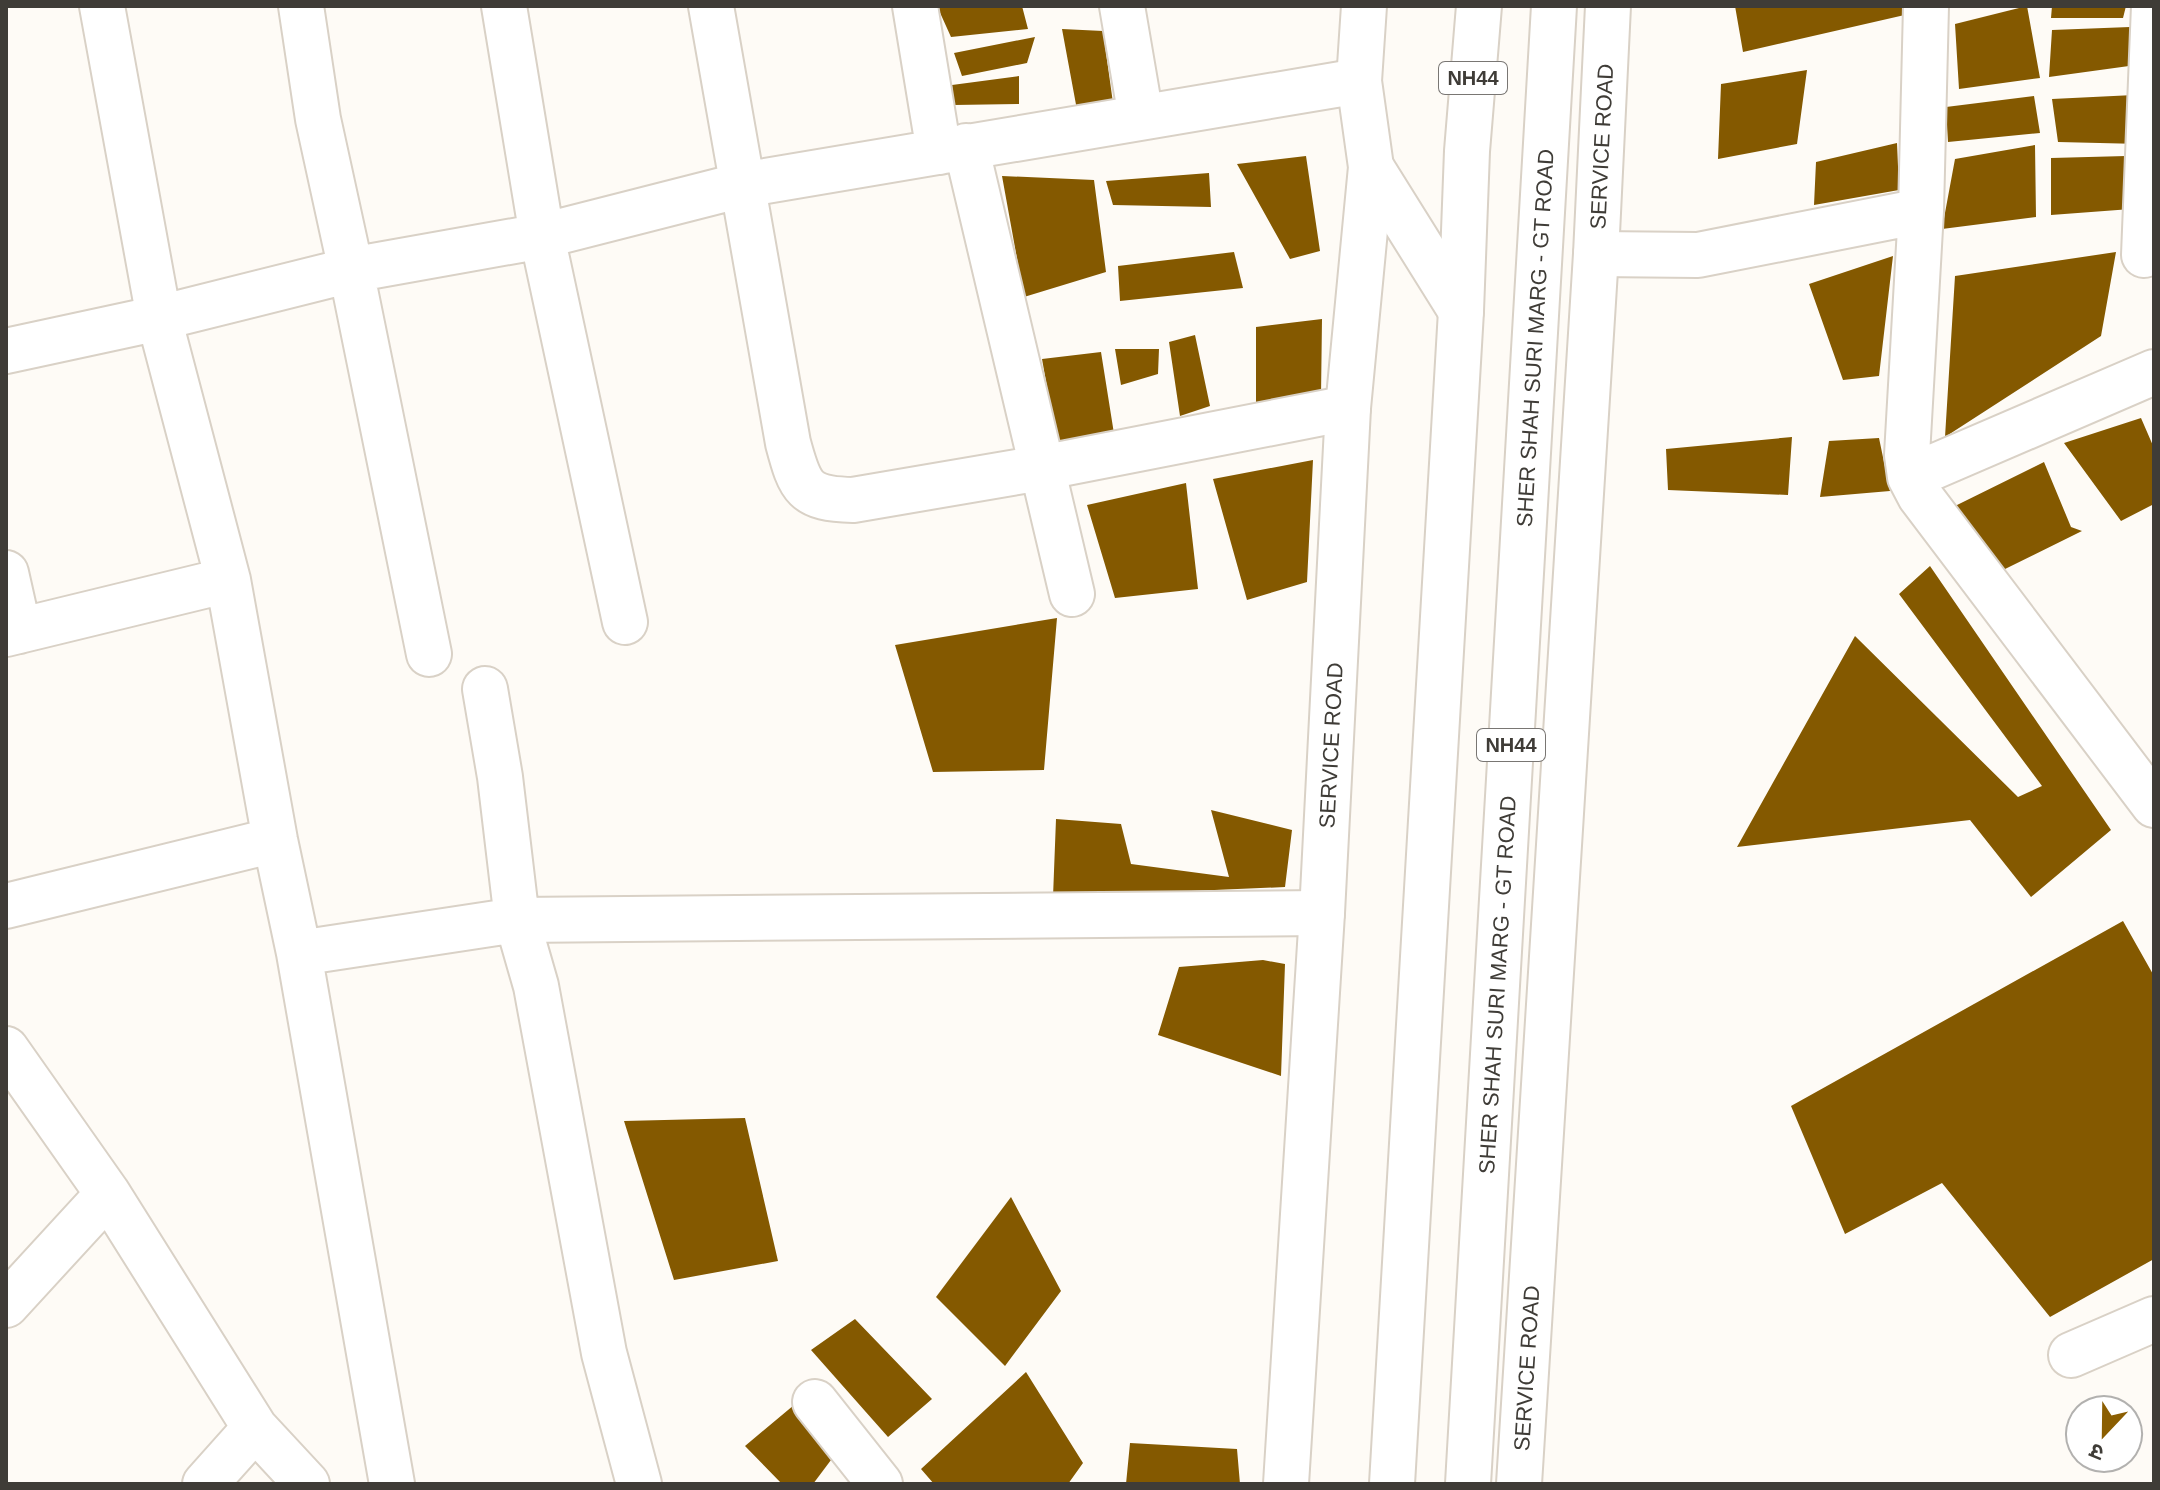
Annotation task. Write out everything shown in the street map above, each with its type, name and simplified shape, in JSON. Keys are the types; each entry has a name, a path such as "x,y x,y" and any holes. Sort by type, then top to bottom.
{"main road":[{"path":"102,6 159,318 228,580 275,840 299,953 392,1484"},
{"path":"301,6 318,119 429,654"},
{"path":"504,6 542,236 625,622"},
{"path":"711,6 788,443 796,473 806,489 825,500 853,500 1041,468 1348,408"},
{"path":"915,6 1041,468 1072,594"},
{"path":"1122,6 1141,117"},
{"name":"SERVICE ROAD","path":"1286,1484 1322,913 1348,408 1371,167 1359,81 1364,6"},
{"name":"NH44","path":"1392,1484 1461,311 1467,151 1479,6"},
{"name":"SHER SHAH SURI MARG - GT ROAD","path":"1468,1484 1554,6"},
{"name":"SERVICE ROAD","path":"1519,1484 1596,254 1608,6"},
{"path":"1926,6 1921,211 1907,455 1910,477 1920,496 2154,805"},
{"path":"2144,255 2154,6"},
{"path":"6,351 159,318 351,270 542,236 742,185 1359,81"},
{"path":"1371,167 1461,311"},
{"path":"1596,254 1698,255 1921,211"},
{"path":"1910,477 2151,380"},
{"path":"6,573 13,633 228,580"},
{"path":"485,689 517,920 536,986 604,1353 639,1484"},
{"path":"6,906 275,840"},
{"path":"299,953 517,920 1322,913"},
{"path":"6,1049 108,1194 255,1428 307,1484"},
{"path":"6,1305 108,1194"},
{"path":"2071,1355 2154,1319"},
{"path":"815,1402 880,1484"},
{"path":"205,1484 255,1428"}],"building":[{"path":"937,6 1022,6 1028,29 951,37"},
{"path":"1735,6 1909,6 1909,14 1743,52"},
{"path":"2027,6 2040,78 1959,89 1955,24"},
{"path":"2052,6 2126,6 2123,18 2051,18"},
{"path":"2130,27 2129,66 2049,77 2052,30"},
{"path":"1062,29 1103,31 1113,103 1077,110"},
{"path":"1035,37 1027,63 962,76 954,53"},
{"path":"1807,70 1797,144 1718,159 1721,84"},
{"path":"1019,76 1019,104 954,105 952,85"},
{"path":"2134,95 2141,144 2058,142 2052,99"},
{"path":"2034,96 2040,133 1948,142 1946,107"},
{"path":"1897,143 1899,190 1814,205 1816,162"},
{"path":"2035,145 2036,217 1942,229 1955,159"},
{"path":"1306,156 1320,251 1290,259 1237,164"},
{"path":"2126,156 2131,209 2051,215 2051,158"},
{"path":"1209,173 1211,207 1113,205 1106,181"},
{"path":"1002,176 1094,180 1106,272 1024,297"},
{"path":"1234,252 1243,288 1120,301 1118,266"},
{"path":"2116,252 2101,336 1945,437 1955,276"},
{"path":"1893,256 1879,376 1843,380 1809,284"},
{"path":"1322,319 1321,396 1256,404 1256,327"},
{"path":"1195,335 1210,406 1180,416 1169,342"},
{"path":"1115,349 1159,349 1158,374 1121,385"},
{"path":"1101,352 1115,440 1057,443 1042,359"},
{"path":"2141,418 2154,448 2154,504 2121,521 2064,443"},
{"path":"1792,437 1788,495 1668,490 1666,449"},
{"path":"1879,438 1890,491 1820,497 1829,441"},
{"path":"1313,460 1307,582 1247,600 1213,479"},
{"path":"2044,462 2071,527 2082,531 2003,570 1955,506"},
{"path":"1186,483 1198,589 1115,598 1087,505"},
{"path":"1930,566 2111,830 2031,897 1970,820 1737,847 1855,636 2018,797 2042,786 1899,594"},
{"path":"1057,618 1044,770 933,772 895,645"},
{"path":"1211,810 1292,830 1285,887 1053,897 1056,819 1121,824 1131,864 1229,877"},
{"path":"2123,921 2154,976 2154,1259 2050,1317 1942,1183 1845,1234 1791,1106"},
{"path":"1263,960 1285,964 1281,1076 1158,1035 1179,967"},
{"path":"745,1118 778,1261 674,1280 624,1121"},
{"path":"1011,1197 1061,1291 1005,1366 936,1297"},
{"path":"855,1319 932,1399 888,1437 811,1350"},
{"path":"1026,1372 1083,1463 1068,1484 934,1484 921,1469"},
{"path":"794,1405 831,1460 813,1484 782,1484 745,1446"},
{"path":"1130,1443 1237,1449 1240,1484 1126,1484"}]}
